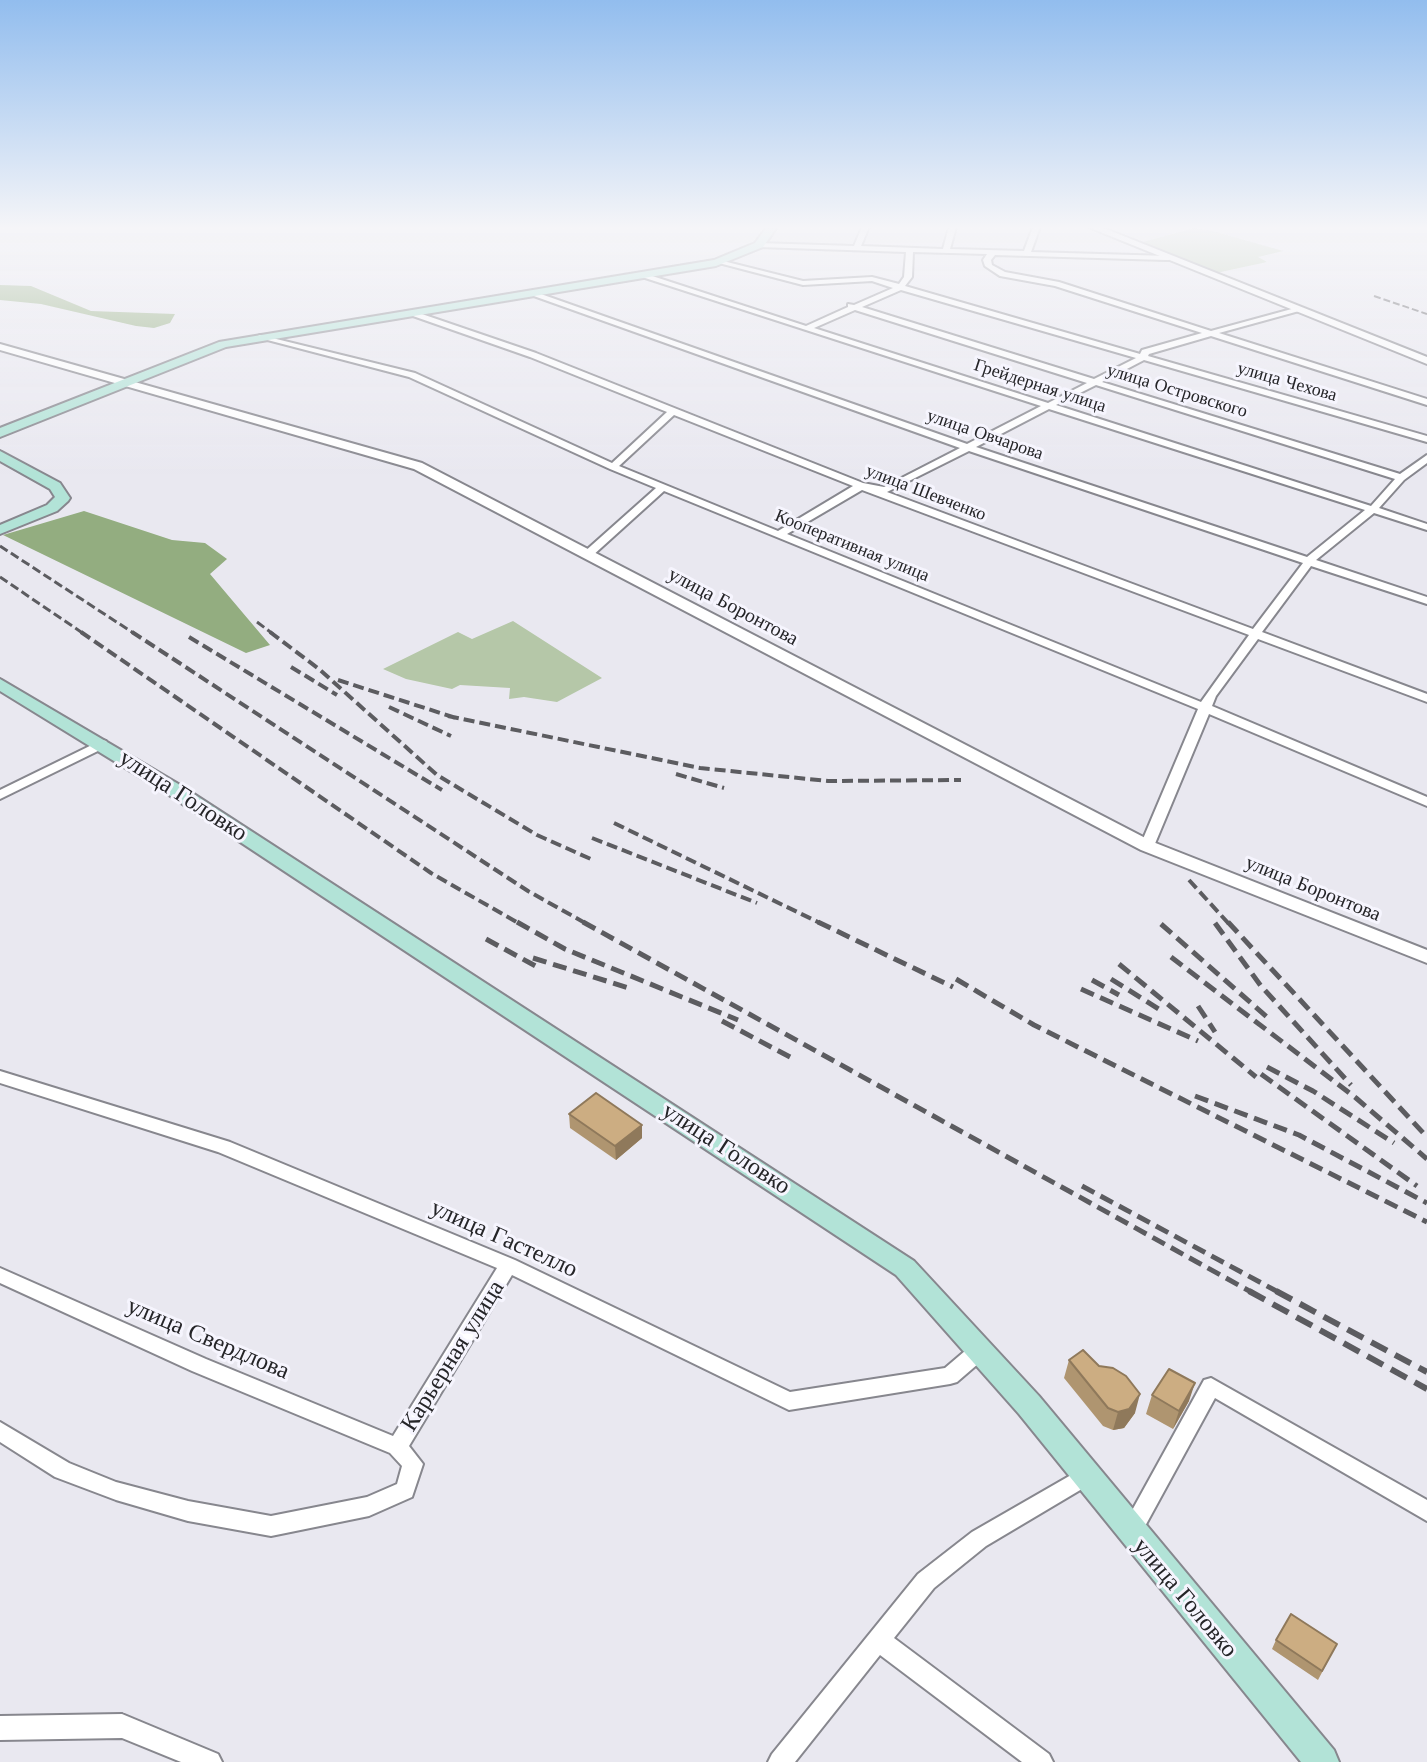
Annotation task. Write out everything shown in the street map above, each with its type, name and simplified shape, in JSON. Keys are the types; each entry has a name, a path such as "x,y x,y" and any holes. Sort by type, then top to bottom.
{"main road":[{"path":"0,433 194,353 260,337 446,309"},
{"path":"0,455 55,486 63,498 52,508 0,530"},
{"name":"улица Головко","path":"0,684 102,744 892,1257 918,1280 1029,1405 1322,1762"}],"street":[{"name":"улица Овчарова","path":"575,309 967,447 1427,601"},
{"name":"Грейдерная улица","path":"748,309 1427,527"},
{"path":"807,328 845,309"},
{"name":"улица Островского","path":"861,309 1401,478"},
{"name":"улица Чехова","path":"978,309 1427,439"},
{"path":"1138,309 1427,402"},
{"path":"780,534 861,486 885,490 1144,357 1145,352 1295,309"},
{"path":"1297,309 1427,361"},
{"name":"улица Шевченко","path":"416,314 533,355 861,486 1427,698"},
{"name":"Кооперативная улица","path":"260,337 412,375 613,467 1206,708 1427,802"},
{"name":"улица Боронтова","path":"0,347 418,466 1147,846 1427,957"},
{"path":"613,467 672,412"},
{"path":"1147,846 1210,696 1255,633 1310,560 1373,509 1401,478 1421,469 1427,458"},
{"path":"587,555 663,487"},
{"path":"0,795 102,744"},
{"name":"улица Гастелло","path":"0,1077 224,1147 509,1265 789,1401 950,1376 979,1351"},
{"name":"Карьерная улица","path":"0,1431 62,1470 116,1491 188,1511 271,1526 369,1506 405,1490 413,1464 397,1447 509,1265"},
{"name":"улица Свердлова","path":"0,1275 199,1365 397,1447"},
{"path":"1131,1532 1211,1386 1427,1511"},
{"path":"780,1762 937,1573 979,1539 1085,1476"},
{"path":"880,1641 1029,1757"},
{"path":"0,1728 122,1726 210,1762"}],"green space":[{"path":"64,309 175,314 170,323 154,328"},
{"path":"84,511 172,540 205,543 227,559 210,574 270,645 246,653 3,535"},
{"path":"513,621 602,678 557,702 524,697 509,699 510,688 460,685 452,689 406,679 383,669 458,632 472,639"}],"building":[{"path":"596,1093 642,1125 615,1146 569,1114"},
{"path":"1083,1350 1099,1366 1113,1368 1126,1376 1140,1394 1129,1409 1118,1412 1108,1408 1069,1360"},
{"path":"1169,1369 1195,1383 1179,1411 1152,1395"},
{"path":"1291,1614 1337,1644 1322,1671 1276,1640"}],"railway":[{"path":"1413,309 1427,314"},
{"path":"0,546 135,634"},
{"path":"0,577 84,634"},
{"path":"257,622 273,634"},
{"path":"81,632 431,873 520,924"},
{"path":"132,632 528,891 587,924"},
{"path":"270,632 319,669 437,775 537,835 593,860"},
{"path":"189,637 442,790"},
{"path":"291,667 337,695"},
{"path":"338,680 453,717"},
{"path":"389,707 451,736"},
{"path":"448,716 453,717"},
{"path":"453,717 700,768 828,781 961,780"},
{"path":"453,717 459,719"},
{"path":"676,774 724,788"},
{"path":"614,823 822,924"},
{"path":"592,838 757,903"},
{"path":"1189,880 1229,924"},
{"path":"517,922 565,949 738,1020"},
{"path":"583,922 1253,1293"},
{"path":"818,922 953,987"},
{"path":"1228,922 1427,1137"},
{"path":"1215,923 1261,986 1351,1085"},
{"path":"1161,924 1267,1017"},
{"path":"486,939 541,969"},
{"path":"1171,957 1356,1098 1427,1159"},
{"path":"533,958 632,989"},
{"path":"1119,964 1256,1077"},
{"path":"956,979 1034,1025 1427,1222"},
{"path":"1111,979 1162,1011"},
{"path":"1092,980 1119,995"},
{"path":"1081,989 1198,1041"},
{"path":"1198,1006 1215,1032"},
{"path":"722,1021 792,1058"},
{"path":"1267,1067 1313,1091 1394,1143"},
{"path":"1261,1074 1417,1186"},
{"path":"1195,1096 1299,1135 1427,1203"},
{"path":"1082,1186 1280,1293"},
{"path":"1249,1291 1427,1389"},
{"path":"1276,1291 1427,1372"}]}
